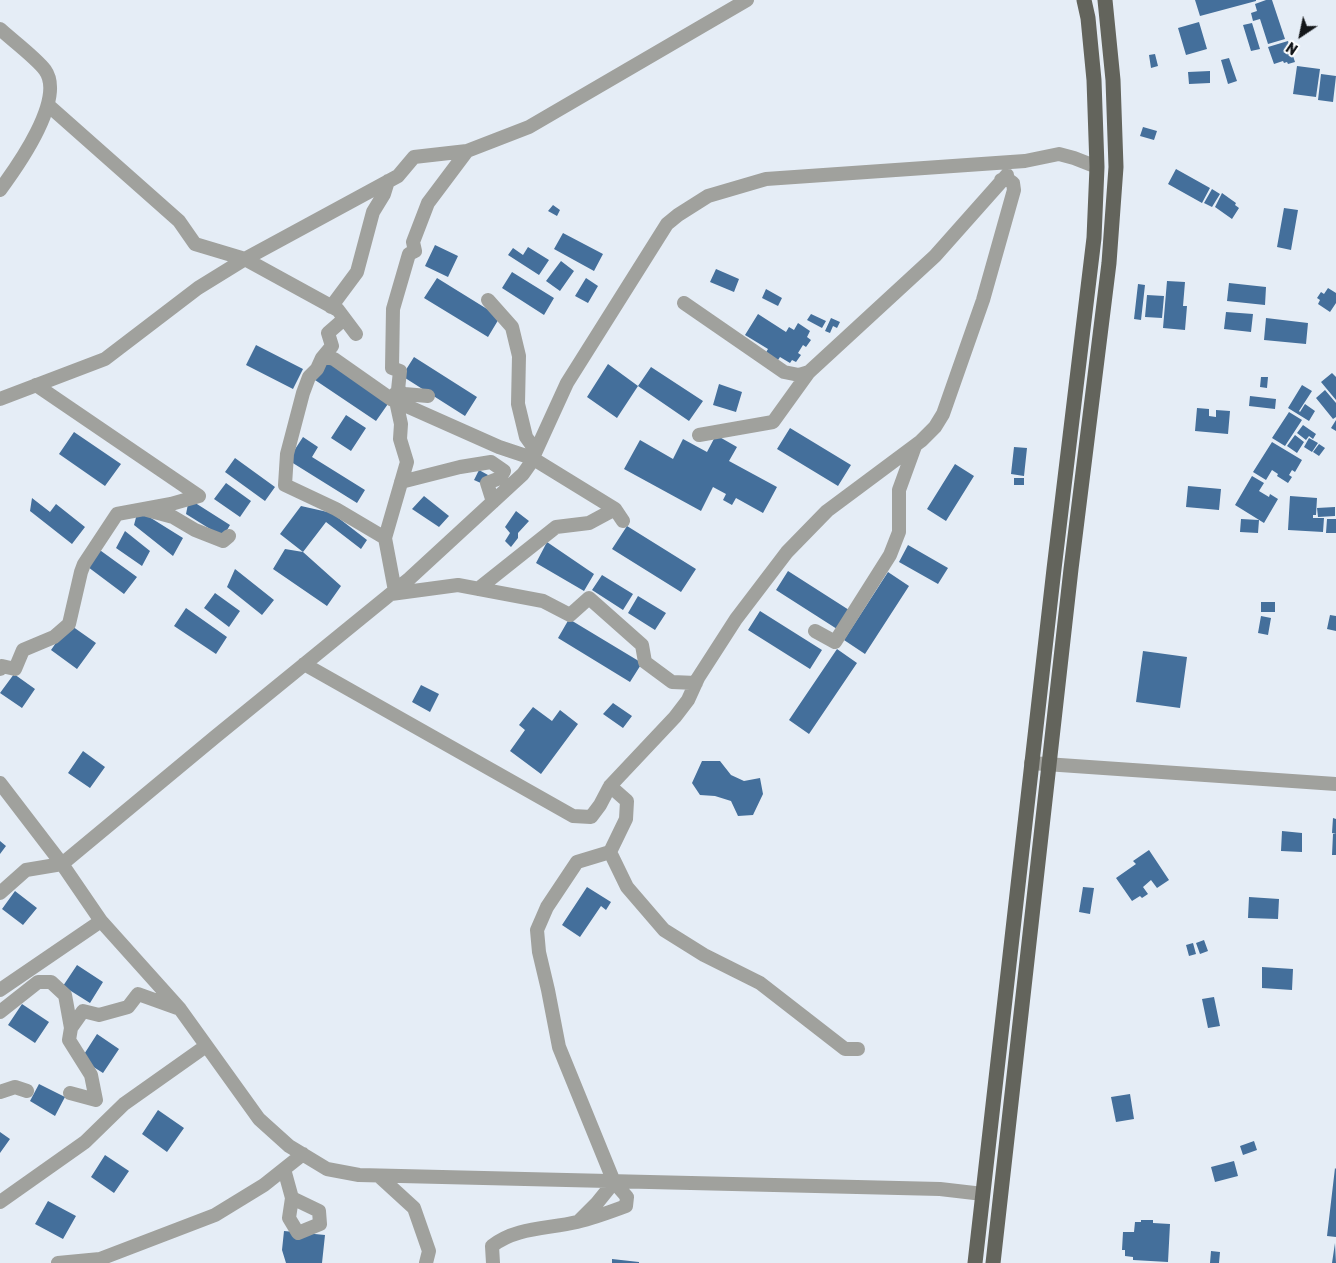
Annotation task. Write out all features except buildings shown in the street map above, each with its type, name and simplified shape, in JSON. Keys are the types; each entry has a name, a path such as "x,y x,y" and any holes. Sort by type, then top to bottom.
{"main road":[{"path":"975,1263 1094,238 1097,167 1094,80 1088,18 1084,0"},
{"path":"993,1263 1071,569 1110,262 1116,167 1114,90 1105,0"}],"street":[{"path":"0,399 105,359 198,288 245,259 398,176 414,157 467,150 529,127 747,0"},
{"path":"0,29 46,71 50,82 48,105 38,130 20,163 0,190"},
{"path":"48,105 179,221 195,244 245,259 338,310 356,334"},
{"path":"393,592 385,538 407,462 400,439 401,424 395,396 400,371 392,368 393,309 404,266 409,254 416,251 413,242 428,203 467,150"},
{"path":"0,893 26,870 62,864 393,592 523,474 534,455 567,383 667,224 678,214 708,196 766,179 1024,161 1060,154 1097,167"},
{"path":"699,435 773,422 809,372 935,256 1001,180 1024,161"},
{"path":"304,664 573,816 592,817 610,786 675,717 688,700 696,683 736,619 787,552 826,512 915,446 935,427 943,414 983,300 1014,190 1013,183 1009,180 1001,180"},
{"path":"331,307 357,272 372,212 384,194 388,181"},
{"path":"488,300 512,327 519,356 518,404 526,437 534,455"},
{"path":"684,303 784,372 799,375 809,372"},
{"path":"344,319 328,333 332,346 322,358 317,369 309,377 303,393 287,454 285,485 336,509 385,538"},
{"path":"322,358 334,359 395,396 499,447 534,455 615,509 623,521"},
{"path":"0,669 2,666 15,669 23,650 54,637 69,624 84,564 117,514 171,504 199,496 36,385"},
{"path":"395,396 404,394 428,396"},
{"path":"814,630 835,642 890,555 899,532 899,490 915,446"},
{"path":"401,482 460,467 491,462 504,471 500,478 487,483 493,502"},
{"path":"144,509 172,517 195,530 223,541 229,536"},
{"path":"478,588 556,527 589,523 615,509"},
{"path":"393,592 458,585 543,601 570,615 589,598 642,645 645,662 672,682 696,683"},
{"path":"1032,763 1049,766 1336,784"},
{"path":"493,1263 492,1246 503,1237 534,1229 577,1222 626,1206 627,1197 614,1182 559,1047 539,952 537,930 547,908 577,862 610,852 626,819 627,801 610,786"},
{"path":"1,787 62,864 101,921 180,1009 259,1119 288,1146 327,1169 359,1175 379,1176 940,1189 984,1194"},
{"path":"610,852 627,887 664,930 704,955 760,983 844,1050 858,1050"},
{"path":"0,990 101,921"},
{"path":"0,1012 38,982 51,982 65,995 72,1028"},
{"path":"70,1093 96,1100 91,1075 69,1040 72,1028 83,1011 99,1015 128,1008 138,994 180,1009"},
{"path":"0,1202 85,1142 124,1104 206,1046"},
{"path":"0,1092 15,1087 28,1091"},
{"path":"58,1263 100,1259 215,1215 264,1186 303,1154"},
{"path":"284,1170 292,1198"},
{"path":"379,1176 414,1208 429,1251 426,1263"},
{"path":"577,1222 597,1203 614,1182"}]}
